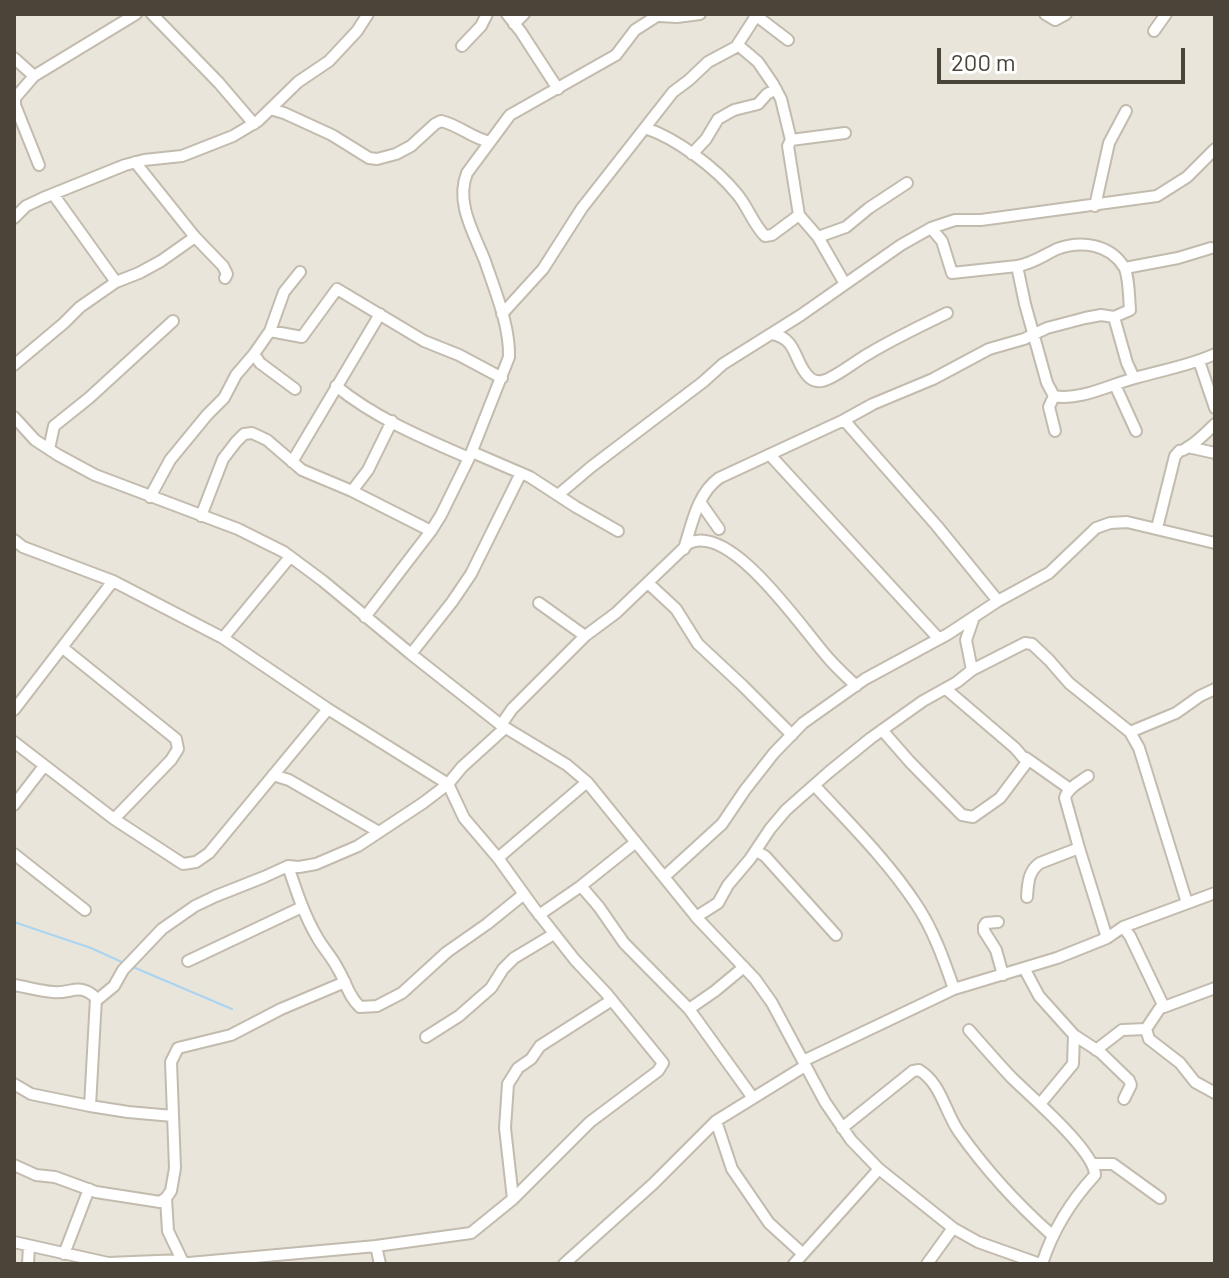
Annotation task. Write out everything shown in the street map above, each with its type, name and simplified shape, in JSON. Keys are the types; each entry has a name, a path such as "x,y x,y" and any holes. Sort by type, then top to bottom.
{"street":[{"path":"39,165 15,98 34,76 136,14"},
{"path":"152,14 254,124"},
{"path":"14,218 26,206 53,194 135,162 182,156 233,136 254,124 298,82 340,51 368,14"},
{"path":"462,46 481,26 487,14"},
{"path":"507,14 558,89"},
{"path":"514,24 524,14"},
{"path":"365,617 431,531 470,455 509,357 510,344 502,314 463,200 463,182 467,173 510,115 616,55 635,30 660,15 677,17 700,14"},
{"path":"1045,14 1055,20 1066,14"},
{"path":"1154,31 1166,14"},
{"path":"502,314 543,269 582,208 673,92 708,62 729,53 738,45 755,15 788,40"},
{"path":"738,45 758,62 781,99 791,140 788,146 799,215 818,237 845,284"},
{"path":"14,58 34,76"},
{"path":"692,154 718,119 734,110 758,104 776,89"},
{"path":"270,109 332,135 369,158 396,154 411,146 441,121 490,142"},
{"path":"1095,206 1109,143 1126,111"},
{"path":"645,128 672,139 737,194 765,236 772,235 799,215"},
{"path":"791,140 845,133"},
{"path":"558,495 723,364 931,228 955,220 981,220 1157,196 1187,177 1215,149"},
{"path":"135,162 195,237 223,266 227,274 225,278"},
{"path":"818,237 846,227 907,183"},
{"path":"53,194 116,282"},
{"path":"684,549 700,502 709,485 719,478 873,404 959,367 989,349 1085,318 1101,315 1114,317 1130,310 1125,268 1098,245 1074,245 1017,266 952,273 942,241 931,228"},
{"path":"14,365 80,307 116,282 161,261 195,237"},
{"path":"1125,268 1211,248"},
{"path":"1017,266 1033,334 1047,383 1054,396"},
{"path":"150,497 170,460 224,398 236,375 254,359 270,331 284,292 300,272"},
{"path":"270,331 302,337 337,289 424,341 502,378"},
{"path":"772,334 783,336 789,342 808,375 819,382 873,350 947,313"},
{"path":"292,462 380,314"},
{"path":"1114,317 1134,378"},
{"path":"49,449 54,426 173,321"},
{"path":"1054,396 1065,398 1115,385 1215,354"},
{"path":"254,359 295,389"},
{"path":"1199,361 1215,408"},
{"path":"1115,385 1136,431"},
{"path":"336,386 359,405 392,421 521,473 618,531"},
{"path":"1054,396 1049,407 1055,431"},
{"path":"14,417 35,440 95,475 238,529 290,557 503,726 567,765 587,782 696,917 744,967 772,1003 825,1102 851,1140 879,1169 953,1228 978,1242 1041,1264 1067,1208 1095,1175 1093,1164 1078,1143 969,1030"},
{"path":"844,420 998,601"},
{"path":"352,491 368,470 392,421"},
{"path":"1157,528 1175,456 1215,424"},
{"path":"201,516 223,459 244,434 252,433 281,451 302,470 431,531"},
{"path":"1188,447 1215,453"},
{"path":"770,455 939,639"},
{"path":"411,654 471,574 521,473"},
{"path":"700,502 719,529"},
{"path":"664,877 722,824 774,753 814,714 865,679 1049,573 1096,528 1127,522 1215,543"},
{"path":"14,540 23,547 113,581 223,638 328,709 448,784 464,818 575,960 663,1063 658,1071 590,1122 513,1199 471,1233 376,1246 178,1263 108,1263 14,1242"},
{"path":"97,1000 114,986 123,970 162,929 195,906 288,866 299,867 332,858 358,846 448,784 503,726 512,709 585,636 616,613 697,540 705,540 728,551 747,564 831,662 856,686"},
{"path":"223,638 290,557"},
{"path":"14,710 113,581"},
{"path":"648,583 676,609 698,644 792,735"},
{"path":"539,603 585,636"},
{"path":"972,670 966,640 974,617"},
{"path":"951,632 966,640"},
{"path":"696,917 718,903 728,885 786,810 839,763 923,701 972,670 1025,643 1032,644 1069,683 1130,732 1139,748 1187,903"},
{"path":"63,648 176,739 178,749 171,760 114,819"},
{"path":"946,689 1026,758 1070,789"},
{"path":"1130,732 1176,713 1215,689"},
{"path":"14,742 114,819 183,864 196,862 209,853 328,709"},
{"path":"882,730 938,791 967,817 973,817 1000,798 1027,762 1026,758"},
{"path":"14,805 44,766"},
{"path":"273,775 289,780 379,832"},
{"path":"1088,776 1070,789 1065,798 1107,938"},
{"path":"498,858 587,782"},
{"path":"815,786 889,867 918,906 940,949 954,989"},
{"path":"539,915 636,842"},
{"path":"1027,897 1034,867 1079,848"},
{"path":"756,851 765,856 836,935"},
{"path":"14,854 85,910"},
{"path":"288,866 302,907 318,940 334,961 353,1001 360,1007 377,1006 402,993 447,952 524,894"},
{"path":"581,886 624,943 689,1009 753,1098"},
{"path":"564,1264 653,1184 716,1121 804,1064 954,989 1107,938 1123,927 1215,893"},
{"path":"188,961 302,907"},
{"path":"998,922 986,923 984,931 996,950 1003,975"},
{"path":"1123,927 1164,1007"},
{"path":"426,1037 459,1016 491,988 514,958 554,934"},
{"path":"689,1009 744,967"},
{"path":"1024,968 1039,996 1074,1035 1093,1047 1129,1080 1131,1085 1124,1099"},
{"path":"14,1165 36,1175 55,1177 89,1189 160,1202 171,1191 175,1168 171,1062 178,1048 231,1035 281,1009 345,982"},
{"path":"14,985 56,993 84,990 97,1000 90,1106"},
{"path":"1146,1029 1160,1008 1215,988"},
{"path":"513,1199 505,1128 508,1084 518,1068 531,1059 540,1046 612,1000"},
{"path":"1074,1049 1093,1047 1122,1030 1146,1029"},
{"path":"1146,1029 1149,1039 1180,1063 1195,1082 1215,1093"},
{"path":"1040,1104 1073,1064 1074,1035"},
{"path":"842,1128 913,1071 919,1070 929,1077 957,1130 989,1173 1052,1235"},
{"path":"14,1084 31,1094 90,1106 173,1116"},
{"path":"716,1121 732,1169 769,1223 803,1254"},
{"path":"1093,1164 1113,1164 1160,1198"},
{"path":"794,1264 879,1169"},
{"path":"64,1254 89,1189"},
{"path":"166,1198 168,1231 178,1263"},
{"path":"927,1264 953,1228"},
{"path":"28,1264 29,1246"},
{"path":"376,1246 380,1264"}],"shaded area":[{"path":"14,14 1215,14 1215,1264 14,1264"}],"waterway":[{"path":"14,922 91,948 124,963"},
{"path":"133,967 232,1009"}]}
